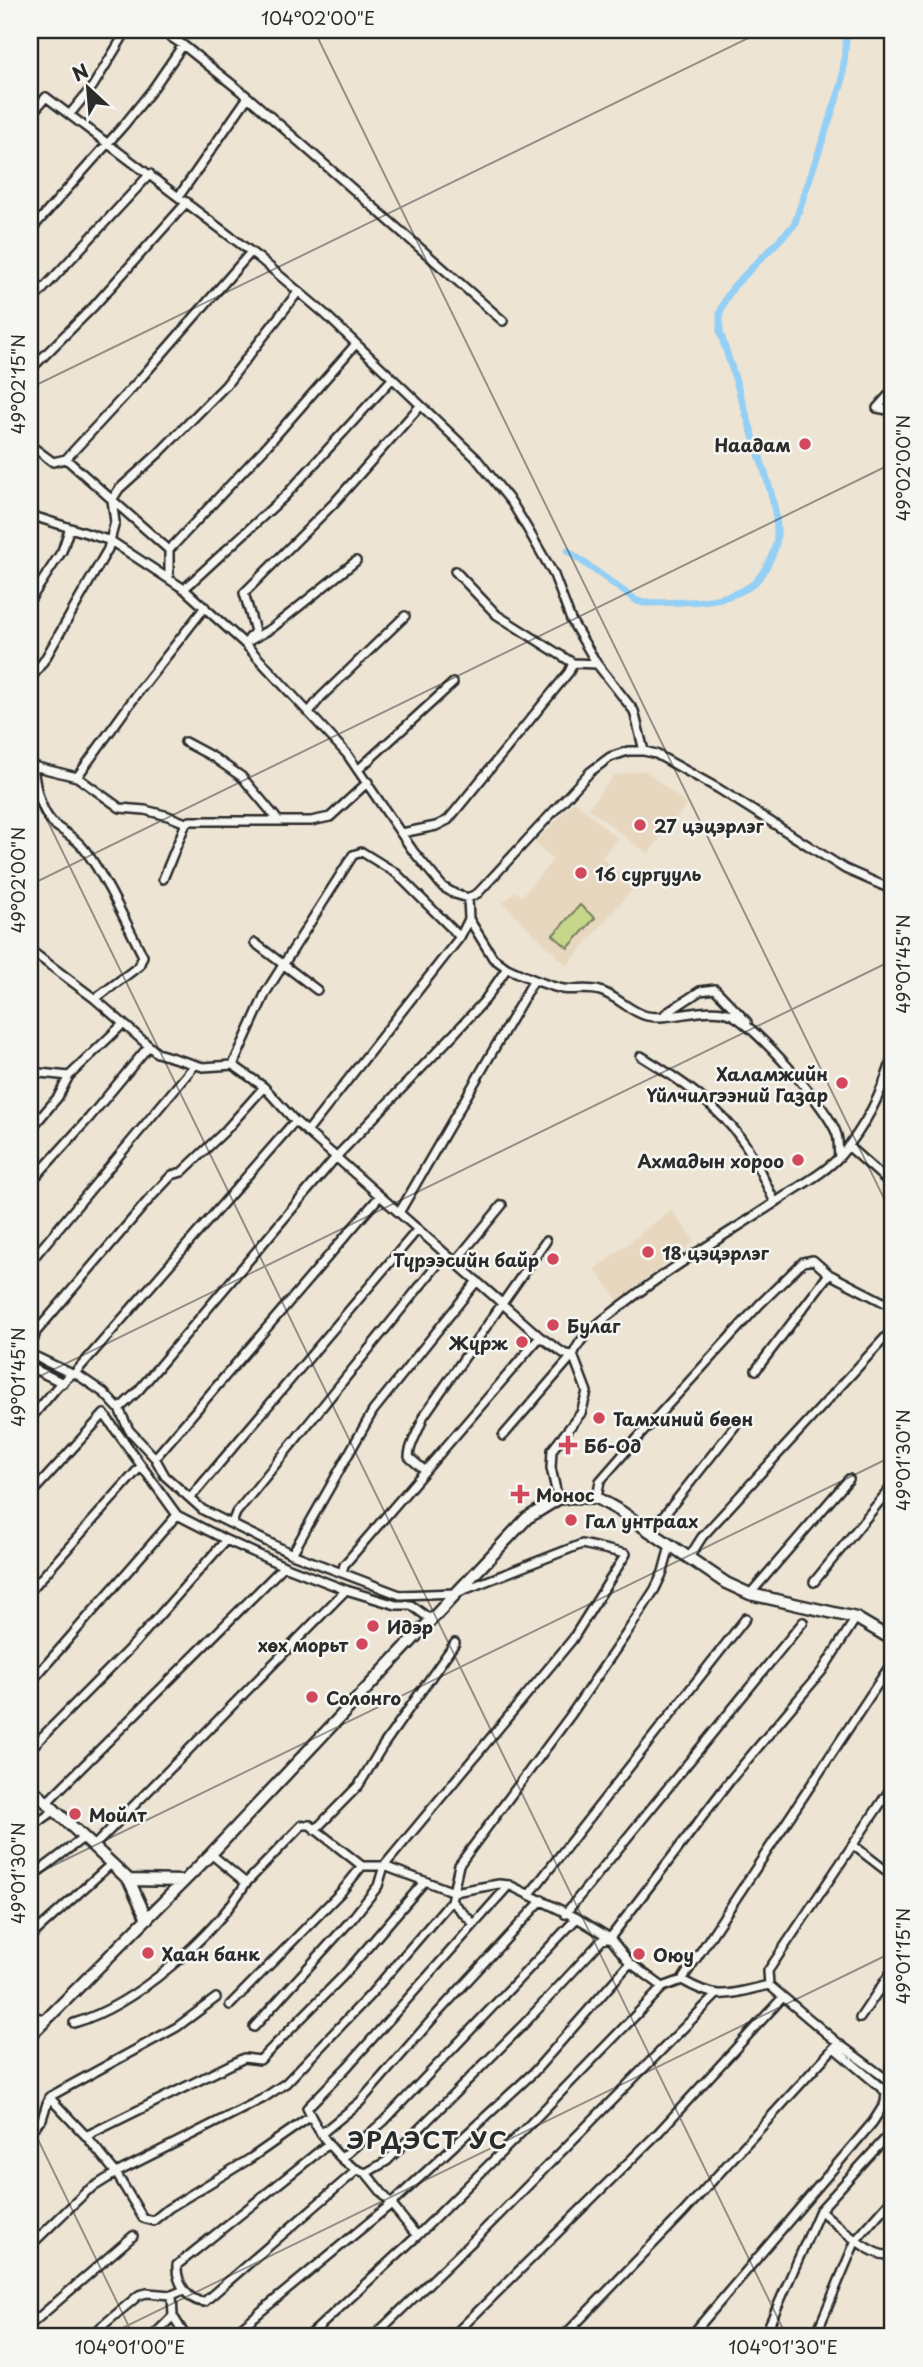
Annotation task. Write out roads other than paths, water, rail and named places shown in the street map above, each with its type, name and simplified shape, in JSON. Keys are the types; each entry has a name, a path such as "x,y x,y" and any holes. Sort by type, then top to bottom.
{"main road":[{"path":"30,2036 211,1854 527,1518 558,1499 597,1498 726,1583 750,1594 856,1618 893,1640"},
{"path":"30,1787 129,1880 147,1919"},
{"path":"129,1880 184,1881"}],"street":[{"path":"70,114 93,86 127,30"},
{"path":"160,30 183,44 248,97 503,321"},
{"path":"30,231 152,90 183,44"},
{"path":"30,116 47,97 187,202 325,314 476,458 512,503 554,575 571,620 597,664 634,711 644,751"},
{"path":"179,196 248,97"},
{"path":"30,303 150,174"},
{"path":"30,370 94,306 187,202"},
{"path":"30,445 53,462 66,459 251,252"},
{"path":"30,680 74,609 111,541 115,522 112,500 119,489 226,385 298,292"},
{"path":"169,579 169,550 264,449 355,345"},
{"path":"184,589 285,496 392,379"},
{"path":"893,390 877,408 893,411"},
{"path":"244,644 255,631 244,593 334,503 420,406"},
{"path":"66,459 169,550"},
{"path":"30,515 69,530 111,541 184,589 205,607 309,712 359,769 413,851 443,887 454,894 468,898 478,893 590,772 610,757 628,751 644,751 670,761 845,869 893,890"},
{"path":"30,600 62,551 69,530"},
{"path":"244,644 272,628 356,561"},
{"path":"455,571 497,615 573,663 597,664"},
{"path":"78,777 140,690 205,607"},
{"path":"309,712 321,697 405,617"},
{"path":"402,832 436,826 448,820 569,672 573,663"},
{"path":"359,769 453,682"},
{"path":"185,742 242,777 278,820"},
{"path":"30,755 46,814 55,825 73,835 86,851 143,956 139,966 95,999"},
{"path":"33,766 78,777 120,808 145,810 186,823 311,821 330,817 368,782"},
{"path":"163,879 186,823"},
{"path":"233,1065 261,1001 353,855 358,852 396,873 460,937"},
{"path":"307,1132 460,937 469,919 468,898"},
{"path":"469,919 494,958 507,968 534,980 564,989 600,991 646,1016 662,1017 692,1012 730,1013 755,1030"},
{"path":"255,943 317,990"},
{"path":"30,950 95,999 156,1053 194,1066 233,1065 264,1087 307,1132 540,1337 565,1354 573,1355"},
{"path":"120,1409 336,1157 485,1000 507,968"},
{"path":"399,1213 534,980"},
{"path":"662,1017 700,990 715,989 775,1050 819,1107 837,1134 839,1157"},
{"path":"30,1130 58,1097 69,1076 122,1024"},
{"path":"30,1183 148,1047"},
{"path":"641,1056 682,1081 735,1130 775,1202"},
{"path":"503,1436 573,1355 576,1346 587,1333 640,1291 839,1157 866,1121 883,1088 893,1056"},
{"path":"30,1063 33,1072 69,1076"},
{"path":"30,1262 194,1066"},
{"path":"254,2027 352,1919 377,1885 384,1866 572,1640 626,1555 582,1544 456,1593 400,1595 292,1554 203,1510 165,1476 156,1458 129,1430 120,1409 104,1393 30,1352 36,1332 151,1197 172,1175 182,1172 224,1132 264,1087"},
{"path":"30,1419 63,1382 74,1374 295,1121"},
{"path":"848,1146 893,1186"},
{"path":"156,1458 380,1196"},
{"path":"455,1262 502,1205"},
{"path":"191,1497 418,1229"},
{"path":"425,1471 409,1457 409,1450 423,1417 546,1241"},
{"path":"232,1524 236,1513 446,1254"},
{"path":"597,1498 600,1481 634,1442 760,1304 808,1259 829,1274 893,1307"},
{"path":"756,1370 829,1274"},
{"path":"292,1554 373,1411 477,1281"},
{"path":"688,1559 702,1537 893,1329"},
{"path":"342,1573 344,1565 540,1337"},
{"path":"558,1499 551,1468 552,1450 581,1413 587,1392 573,1355"},
{"path":"30,1367 63,1382"},
{"path":"30,1495 104,1415 177,1515 284,1566 346,1590 396,1605 411,1605 430,1619"},
{"path":"651,1532 735,1426"},
{"path":"30,1591 141,1466"},
{"path":"750,1594 849,1479"},
{"path":"814,1581 893,1485"},
{"path":"30,1683 177,1515"},
{"path":"215,1534 222,1519"},
{"path":"30,1749 134,1644 226,1540"},
{"path":"30,2246 87,2192 116,2173 262,2099 286,2083 370,1995 451,1901 459,1865 570,1716 626,1634 655,1589 670,1546"},
{"path":"46,1803 284,1566"},
{"path":"93,1847 346,1590"},
{"path":"529,1895 746,1618"},
{"path":"366,2173 387,2161 524,2024 602,1940 610,1938 732,1778 822,1671 856,1618"},
{"path":"565,1914 803,1622"},
{"path":"315,1829 359,1785 382,1747 455,1643"},
{"path":"309,2337 417,2236 663,1987 682,1980 893,1661"},
{"path":"690,2337 886,2104 886,2092 769,1985 768,1972 893,1784"},
{"path":"30,1829 54,1811"},
{"path":"74,2023 90,2018 161,1975 234,1902 246,1883 302,1825 310,1825 362,1867 384,1866 454,1892 499,1884 509,1885 578,1918 610,1938 630,1963 663,1987"},
{"path":"30,1878 83,1838"},
{"path":"853,1845 893,1876"},
{"path":"211,1854 246,1883"},
{"path":"30,1937 111,1864"},
{"path":"230,2005 342,1891 362,1867"},
{"path":"86,2136 244,2058 260,2060 344,1976 425,1881"},
{"path":"417,2236 366,2173 356,2170 327,2145 307,2108 347,2067 509,1885"},
{"path":"321,2134 360,2102 542,1900"},
{"path":"451,1901 474,1924"},
{"path":"343,2157 384,2121 578,1918"},
{"path":"230,2337 391,2204 534,2072 630,1963"},
{"path":"860,2018 893,1969"},
{"path":"682,1980 716,1995 769,1985"},
{"path":"373,2337 481,2233 716,1995"},
{"path":"452,2337 657,2134 783,1997"},
{"path":"30,2131 42,2119 49,2097 177,2026 216,1998"},
{"path":"30,2015 45,2019"},
{"path":"836,2045 893,2084"},
{"path":"563,2337 683,2213 836,2045"},
{"path":"49,2097 116,2173 142,2218 153,2221 311,2116"},
{"path":"764,2337 820,2210 893,2130"},
{"path":"327,2145 177,2265 177,2273 184,2290 195,2301 204,2302 356,2170"},
{"path":"815,2337 856,2240 893,2198"},
{"path":"820,2210 856,2240 885,2256 893,2254"},
{"path":"30,2325 132,2236"},
{"path":"89,2337 139,2295 172,2295 184,2290"},
{"path":"172,2295 173,2316 186,2337"},
{"path":"152,2337 173,2316"}],"waterway":[{"path":"568,551 637,601 645,603 712,600 738,593 754,583 768,565 777,537 773,504 720,332 720,313 734,286 794,225 842,83 847,30"}],"place":[{"name":"Наадам","path":"805,444"},
{"name":"27 цэцэрлэг","path":"640,825"},
{"name":"16 сургууль","path":"581,873"},
{"name":"Халамжийн Үйлчилгээний Газар","path":"842,1083"},
{"name":"Ахмадын хороо","path":"798,1160"},
{"name":"18 цэцэрлэг","path":"648,1252"},
{"name":"Түрээсийн байр","path":"553,1259"},
{"name":"Булаг","path":"553,1325"},
{"name":"Жүрж","path":"522,1342"},
{"name":"Тамхиний бөөн","path":"599,1418"},
{"name":"Бб-Од","path":"568,1445"},
{"name":"Монос","path":"520,1494"},
{"name":"Гал унтраах","path":"571,1520"},
{"name":"Идэр","path":"373,1626"},
{"name":"хөх морьт","path":"362,1644"},
{"name":"Солонго","path":"312,1697"},
{"name":"Мойлт","path":"75,1814"},
{"name":"Хаан банк","path":"148,1953"},
{"name":"Оюу","path":"639,1954"}],"district":[{"name":"ЭРДЭСТ УС","path":"428,2139"}]}
